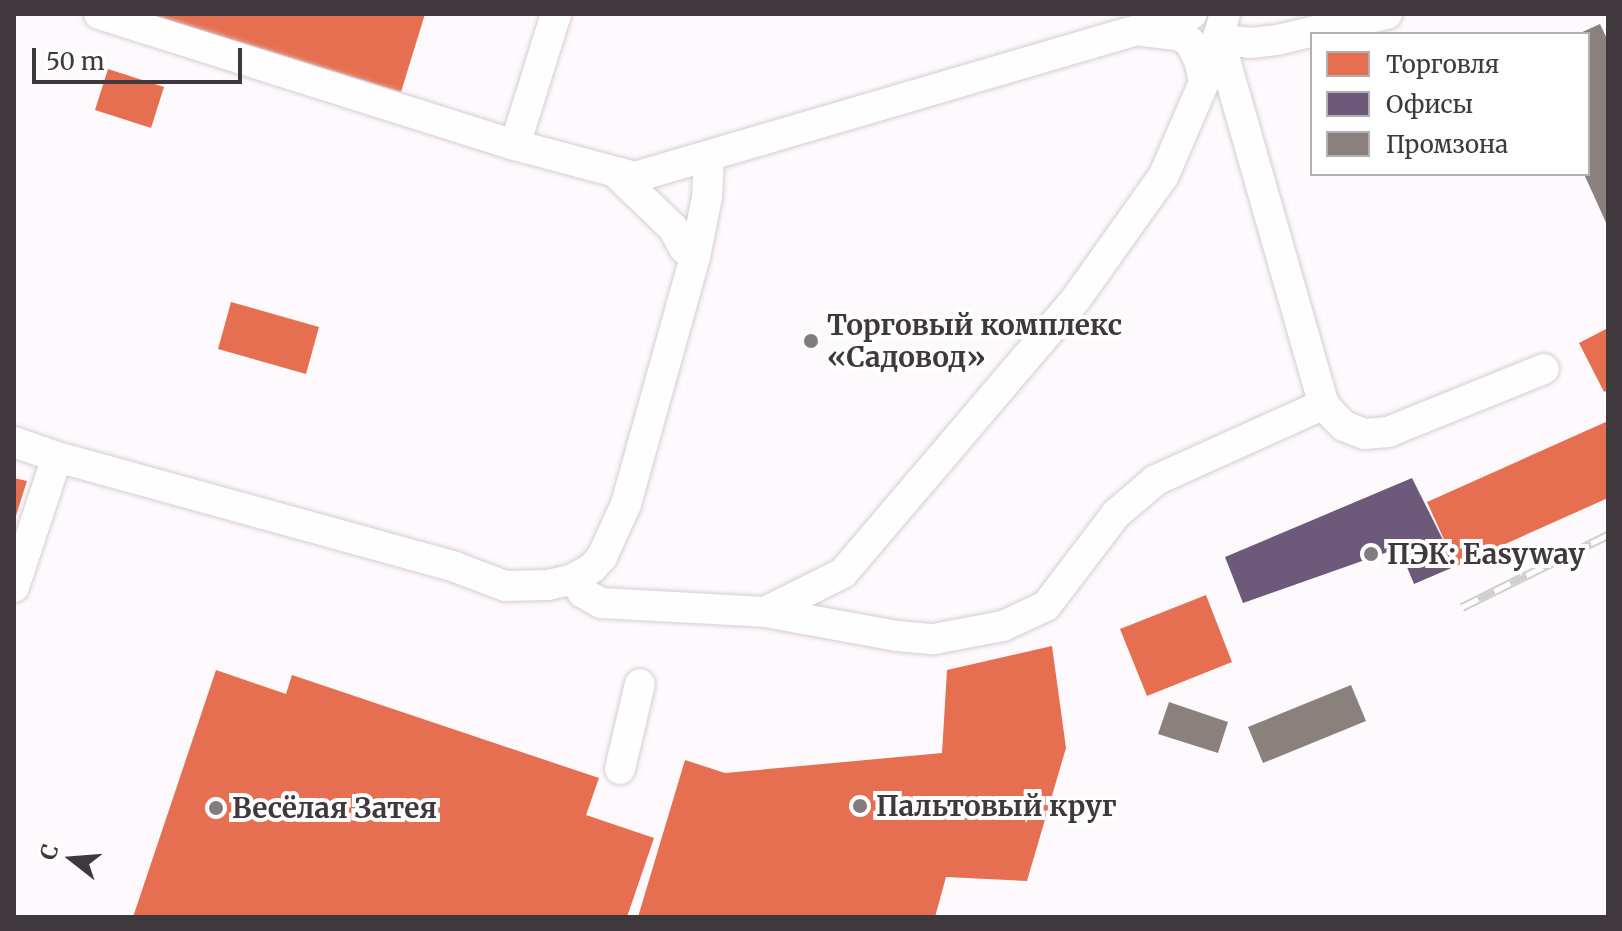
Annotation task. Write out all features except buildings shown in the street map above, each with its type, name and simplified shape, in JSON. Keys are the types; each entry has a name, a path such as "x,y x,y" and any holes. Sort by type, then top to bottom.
{"street":[{"path":"99,14 515,145 618,175 635,177 709,158 1192,14"},
{"path":"515,145 556,14"},
{"path":"1311,32 1387,14"},
{"path":"1222,26 1250,43 1310,32"},
{"path":"765,612 836,577 852,564 1076,299 1164,175 1204,82 1222,26"},
{"path":"1222,26 1324,404 1344,426 1365,434 1388,432 1544,369"},
{"path":"1137,30 1178,35 1189,41 1199,60 1204,82"},
{"path":"14,442 57,457 455,567 505,586 548,585 573,579 592,568 602,557 621,520 695,257 707,197 709,158"},
{"path":"618,175 673,228 684,248 695,257"},
{"path":"573,579 583,593 601,603 765,612 897,636 934,639 1003,626 1046,606 1116,514 1156,480 1324,404"},
{"path":"14,587 57,457"},
{"path":"620,769 640,684"}],"railway":[{"path":"1462,607 1608,535"}],"place":[{"name":"Торговый комплекс «Садовод»","path":"811,341"},
{"name":"ПЭК: Easyway","path":"1371,554"},
{"name":"Пальтовый круг","path":"860,806"},
{"name":"Весёлая Затея","path":"216,808"}]}
